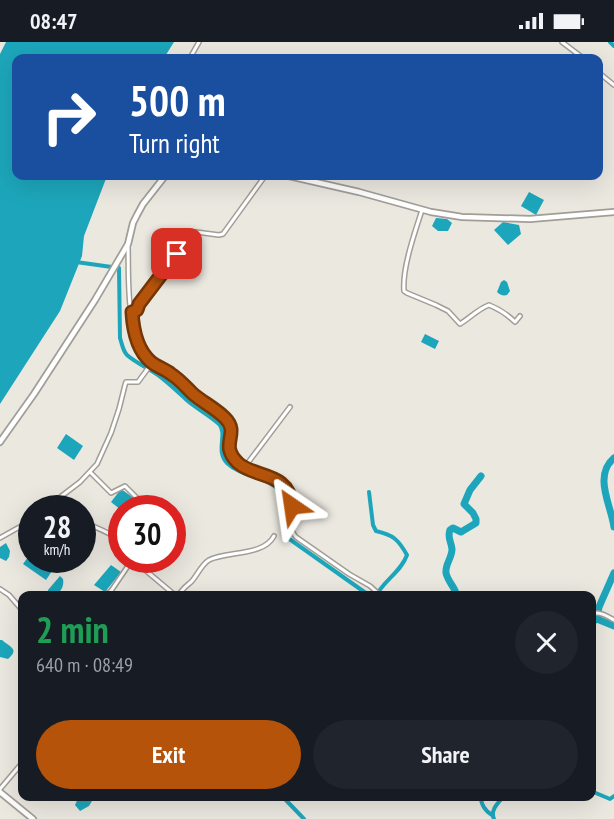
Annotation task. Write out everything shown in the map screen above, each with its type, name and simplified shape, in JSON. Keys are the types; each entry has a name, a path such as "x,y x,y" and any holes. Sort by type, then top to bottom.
{"street":[{"path":"562,42 578,54"},
{"path":"162,180 137,215 128,244 133,331 142,350 152,363 172,375 225,417 231,426 232,433 229,447 237,462 244,468 272,477 286,489 291,496 290,528 296,537 376,591"},
{"path":"132,312 137,310 139,304 191,236 195,232 210,235 223,234 263,180"},
{"path":"306,180 422,210 462,217 530,219 614,212"},
{"path":"422,210 407,263 404,291 448,311 460,324 489,305 508,314 515,322 520,316"},
{"path":"0,442 80,324 128,244"},
{"path":"63,495 90,472 99,460 111,433 126,382 138,382 152,363"},
{"path":"244,468 290,407"},
{"path":"90,472 111,493 126,486 134,495"},
{"path":"0,538 18,528"},
{"path":"180,591 192,581 207,561 262,547 274,536"},
{"path":"111,591 123,573"},
{"path":"148,573 171,591"},
{"path":"0,589 18,605"},
{"path":"596,614 604,614 614,620"},
{"path":"18,768 0,790 33,819"}],"water":[{"path":"6,42 174,42 166,54 12,54 12,180 105,180 84,236 82,256 60,311 0,404 0,54"},
{"path":"529,192 544,200 536,215 521,206"},
{"path":"436,218 447,219 452,223 448,231 438,231 432,226"},
{"path":"503,222 519,225 521,234 508,245 494,230"},
{"path":"504,280 510,291 507,295 500,295 497,292"},
{"path":"425,334 439,341 435,349 421,342"},
{"path":"66,434 83,446 74,460 57,448"},
{"path":"121,489 130,495 116,495"},
{"path":"6,543 10,551 6,561 0,558 0,547"},
{"path":"108,569 108,573 120,573 106,591 94,585"},
{"path":"36,573 51,573 46,580"},
{"path":"60,576 63,579 60,591 48,590"},
{"path":"0,640 13,650 12,656 8,659 0,657"},
{"path":"77,801 92,801 89,806 80,811 75,805"}],"waterway":[{"path":"610,42 614,46"},
{"path":"76,262 119,268 120,338 126,353 134,361 158,375 219,424 222,433 222,453 227,463 233,468 264,480 282,494 285,505 284,527 288,538 363,591"},
{"path":"614,458 608,465 604,482 614,527"},
{"path":"455,591 446,573 452,549 449,532 453,528 461,532 476,523 473,513 464,504 470,490 481,476"},
{"path":"369,492 373,525 376,531 394,538 407,555 401,566 379,591"},
{"path":"597,619 599,607 614,573"},
{"path":"596,620 614,626"},
{"path":"596,793 610,799 614,796"},
{"path":"287,801 304,819"},
{"path":"482,801 492,815"},
{"path":"494,819 494,810 500,801"}],"route":[{"path":"177,254 139,304 137,310 132,312 133,331 139,345 152,363 166,370 225,417 231,426 232,433 229,447 237,462 250,471 272,477 279,482 291,496 292,506"}]}
